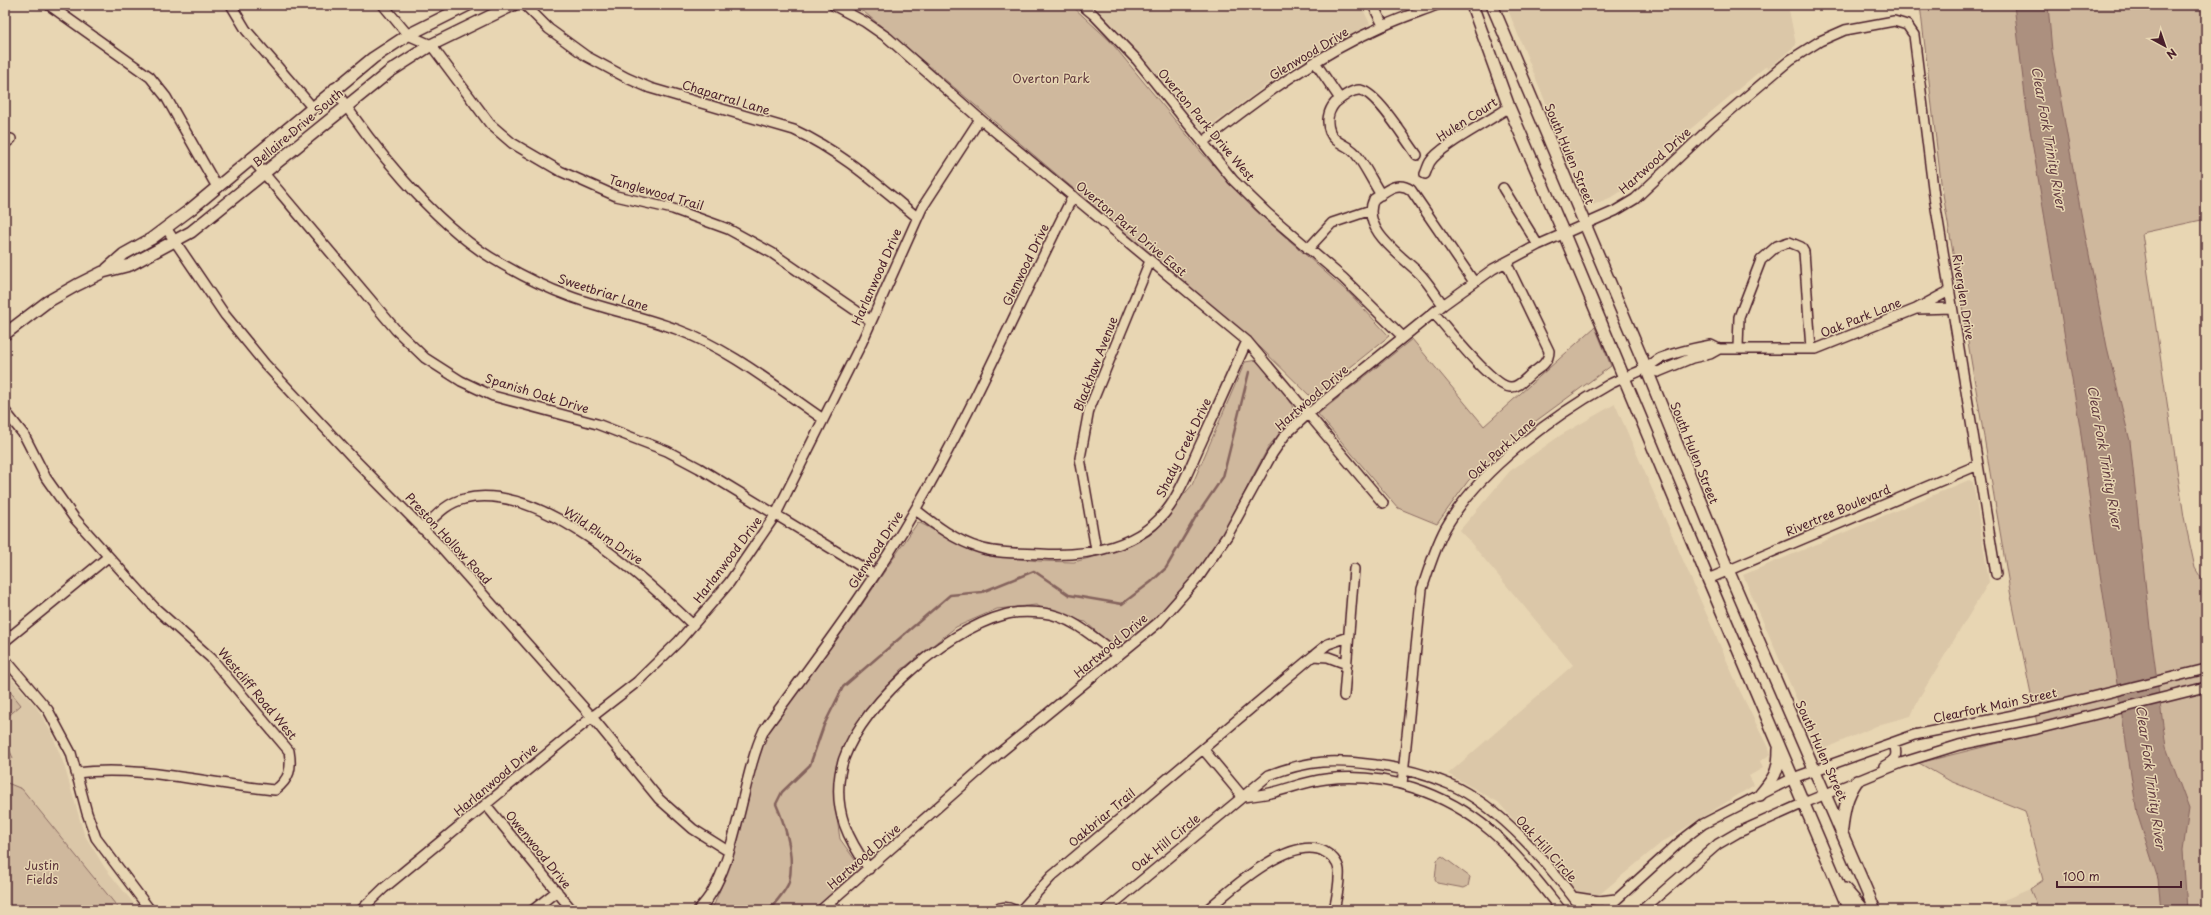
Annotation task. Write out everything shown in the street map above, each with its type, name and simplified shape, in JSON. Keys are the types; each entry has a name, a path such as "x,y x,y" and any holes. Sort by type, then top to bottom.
{"main road":[{"name":"Bellaire Drive South","path":"5,334 47,302 103,272 124,254 166,228 217,187 312,106 373,58 408,35 468,5"},
{"name":"Bellaire Drive South","path":"103,272 130,265 176,242 209,220 346,105 388,72 431,45 512,5"},
{"path":"1472,5 1509,108 1564,234 1708,580 1849,910"},
{"path":"1488,5 1496,16"},
{"name":"South Hulen Street","path":"1492,5 1646,368 1728,570 1875,910"},
{"path":"1760,795 1773,780 1779,765 1779,745"},
{"path":"1842,832 1844,806 1850,792 1857,782"},
{"path":"1833,872 1863,910"}],"street":[{"path":"49,5 150,77 166,97 217,187"},
{"path":"231,5 246,30 312,106"},
{"name":"Tanglewood Trail","path":"383,5 408,35 431,45 490,124 512,143 560,171 616,196 672,209 728,229 772,253 871,321"},
{"name":"Chaparral Lane","path":"526,5 549,29 586,56 627,78 650,88 794,130 810,137 856,167 917,217"},
{"name":"Overton Park Drive East","path":"833,5 865,22 888,38 980,119 1247,341 1383,503"},
{"name":"Overton Park Drive West","path":"1082,5 1094,15 1137,60 1233,180 1308,249 1343,278 1403,337"},
{"path":"1373,5 1383,26"},
{"name":"Glenwood Drive","path":"1203,142 1282,82 1315,62 1383,26 1437,5"},
{"name":"Hartwood Drive","path":"821,910 997,755 1159,622 1198,578 1227,536 1272,454 1285,435 1308,414 1442,305 1474,282 1506,262 1538,245 1585,226 1635,199 1712,126 1790,60 1810,47 1835,34 1868,24 1894,21 1907,25"},
{"name":"Riverglen Drive","path":"1907,25 1914,35 1929,162 1996,574"},
{"path":"1315,62 1340,99"},
{"name":"Sweetbriar Lane","path":"334,88 386,157 436,213 488,256 516,272 568,296 670,327 694,337 748,367 823,420"},
{"path":"1381,195 1354,152 1339,143 1330,132 1328,124 1330,110 1340,99 1358,90 1374,97 1417,155"},
{"name":"Hulen Court","path":"1425,174 1429,162 1441,150 1492,120 1509,108"},
{"name":"Harlanwood Drive","path":"361,910 384,888 592,717 637,682 693,625 733,577 776,514 871,321 917,217 980,119"},
{"name":"Spanish Oak Drive","path":"251,158 396,330 425,358 461,381 493,396 590,422 667,450 776,514 875,575"},
{"path":"1442,305 1422,275 1384,240 1372,214 1374,199 1394,186 1406,186 1415,195 1474,282"},
{"path":"1503,188 1538,245"},
{"name":"Glenwood Drive","path":"698,910 718,882 744,798 756,746 764,730 875,575 916,510 960,426 1073,196"},
{"path":"1308,249 1332,223 1372,214"},
{"name":"Preston Hollow Road","path":"166,228 225,315 265,364 422,529 442,548 592,717 659,799 693,829 728,851"},
{"path":"1738,348 1739,317 1761,260 1777,246 1789,242 1795,243 1804,252 1811,349"},
{"name":"Blackhaw Avenue","path":"1096,550 1080,458 1084,434 1089,410 1150,261"},
{"path":"1434,313 1488,374 1500,383 1510,387 1517,386 1546,362 1549,351 1506,262"},
{"name":"Oak Park Lane","path":"1402,784 1422,588 1432,558 1446,528 1472,492 1522,444 1564,412 1624,377 1646,368 1658,372 1692,358 1710,354 1719,349 1811,349 1822,347 1916,309 1950,291"},
{"name":"Oak Park Lane","path":"1916,309 1952,308"},
{"name":"Shady Creek Drive","path":"916,510 956,538 981,548 1003,552 1053,555 1096,550 1123,543 1140,536 1152,526 1171,505 1247,341"},
{"name":"Westcliff Road West","path":"5,412 24,435 46,478 75,519 154,607 212,658 289,751 292,764 287,779 275,790 131,772 104,770 76,773"},
{"name":"Rivertree Boulevard","path":"1708,580 1728,570 1978,465"},
{"name":"Wild Plum Drive","path":"422,529 446,506 463,499 482,496 500,496 521,503 567,523 627,564 654,587 693,625"},
{"path":"5,641 108,557"},
{"path":"1344,696 1354,569"},
{"path":"869,869 851,844 845,831 839,803 840,774 844,757 857,730 879,702 915,667 933,652 961,633 989,620 1017,612 1044,613 1062,618 1081,627 1118,656"},
{"name":"Oakbriar Trail","path":"1021,910 1052,876 1313,656 1328,644 1348,637"},
{"path":"1313,656 1328,657 1346,664"},
{"path":"5,659 48,710 71,753 96,838 150,910"},
{"name":"Clearfork Main Street","path":"1605,910 1616,898 1682,840 1703,824 1793,778 1914,735 2034,711 2206,669"},
{"path":"1642,910 1718,844 1737,833 1825,794 1915,758 1959,745 2037,729 2206,687"},
{"path":"1868,777 1896,758 1897,753 1894,743"},
{"path":"1203,749 1243,797 1271,793 1325,779 1364,776 1402,784 1436,796 1456,807 1491,831 1507,847 1561,910"},
{"name":"Oak Hill Circle","path":"1106,910 1269,775 1296,765 1319,761 1362,763 1404,769 1450,784 1473,797 1498,816 1519,835 1583,910"},
{"name":"Owenwood Drive","path":"486,805 572,910"},
{"path":"1207,910 1240,881 1271,862 1297,848 1317,847 1331,855 1339,869 1334,910"},
{"path":"533,910 557,891"},
{"path":"1573,897 1599,901 1616,898"},
{"path":"995,910 1000,907 1007,906 1014,910"}],"shaded area":[{"path":"1093,5 1361,5 1370,24 1291,67 1204,131 1126,38"},
{"path":"1506,5 1788,5 1796,45 1769,68 1765,67 1682,136 1629,186 1614,196 1593,205 1585,199"},
{"path":"1615,404 1740,691 1771,754 1760,761 1763,768 1749,776 1754,785 1661,843 1588,904 1498,802 1448,774 1573,665 1460,530 1510,471 1561,435"},
{"path":"1969,480 1973,482 1989,582 1919,698 1911,716 1881,724 1819,751 1743,575"},
{"path":"5,671 37,708 52,734 64,765 84,834 105,868 139,910 5,910"},
{"path":"2030,889 2039,910 1980,910"}],"green space":[{"name":"Overton Park","path":"847,5 1071,5 1110,41 1201,152 1255,210 1351,295 1389,336 1312,398 1261,348 929,66 864,12"},
{"path":"1920,5 2206,5 2206,219 2142,233 2184,517 2195,568 2206,586 2206,910 2039,910 2030,889 2043,880 2025,811 1950,781 1919,763 2039,733 2010,591 1941,182"},
{"path":"1595,327 1611,366 1510,440 1468,481 1437,524 1398,508 1318,414 1412,339 1484,426"},
{"path":"1257,360 1279,384 1289,399 1293,411 1292,417 1286,427 1271,443 1216,545 1187,586 1148,624 1116,650 1086,622 1062,618 1036,605 997,609 956,627 901,670 873,703 852,732 839,762 834,798 840,839 860,867 858,874 815,910 708,910 714,905 733,856 765,730 855,615 918,522 984,555 1039,561 1074,562 1123,549 1150,535 1192,485 1245,362"},
{"path":"5,685 21,705 5,719"},
{"path":"5,740 13,758 5,762"},
{"name":"Justin Fields","path":"5,782 22,789 120,910 5,910"},
{"path":"1442,856 1470,877 1468,886 1464,888 1437,883 1435,880 1437,860"}],"water":[{"name":"Clear Fork Trinity River","path":"2014,5 2048,5 2052,51 2081,213 2107,347 2130,441 2150,628 2166,747 2189,809 2183,850 2187,910 2161,910 2158,879 2137,813 2096,548 2080,427 2027,112"}],"waterway":[{"path":"769,910 785,889 789,882 791,872 790,852 786,832 776,804 782,792 810,765 824,725 843,687 950,595 982,592 1034,571 1069,595 1122,604 1151,582 1166,568 1195,518 1223,477 1249,372"}]}
